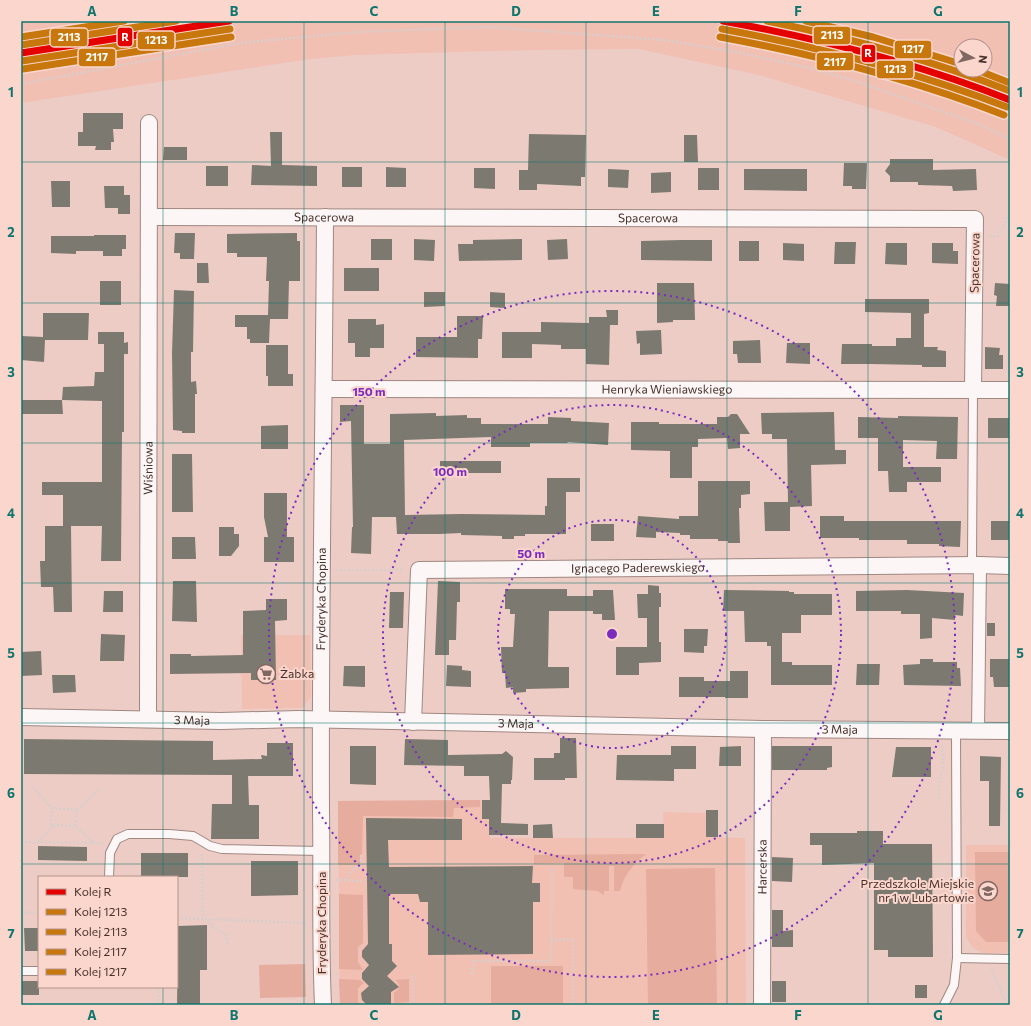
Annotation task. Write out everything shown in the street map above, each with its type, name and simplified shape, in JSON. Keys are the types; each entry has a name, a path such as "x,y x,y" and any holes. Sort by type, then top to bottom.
{"street":[{"name":"Wiśniowa","path":"148,719 149,123"},
{"name":"Spacerowa","path":"149,217 975,219 973,389"},
{"name":"Fryderyka Chopina","path":"323,1005 320,720 325,217"},
{"name":"Henryka Wieniawskiego","path":"324,389 1010,390"},
{"name":"Ignacego Paderewskiego","path":"419,570 976,565 1010,566"},
{"path":"976,565 978,731"},
{"path":"413,722 419,570"},
{"name":"3 Maja","path":"21,717 221,721 320,720 763,729 1010,731"},
{"name":"Harcerska","path":"762,1005 763,729"}],"lane":[{"path":"973,389 976,565"},
{"path":"944,1005 954,985 957,958 956,731"},
{"path":"109,876 110,853 117,840 128,834 170,834 193,836 210,846 222,849 321,851"},
{"path":"957,958 1010,959"},
{"path":"21,972 38,971"}],"path":[{"path":"21,84 240,43 357,32 489,27 664,40 756,56 810,68 868,86 978,124 1010,139"},
{"path":"975,237 998,236 1010,214"},
{"path":"322,570 419,570"},
{"path":"33,787 52,808 77,810"},
{"path":"75,826 77,810 100,790"},
{"path":"52,808 51,825 75,826 93,843"},
{"path":"38,842 54,825"},
{"path":"202,841 203,919"},
{"path":"21,842 116,843"},
{"path":"345,880 354,868 361,868 361,856 364,856"},
{"path":"471,974 474,962 551,961 552,869"},
{"path":"335,880 363,880"},
{"path":"21,912 38,913"},
{"path":"178,918 312,924 312,912 322,912"},
{"path":"208,919 210,925 226,935 228,947"},
{"path":"551,940 573,939 573,1005"},
{"path":"986,959 1007,1005"},
{"path":"413,975 413,1005"},
{"path":"159,988 159,1005"}],"shaded area":[{"path":"21,21 1000,21 1010,26 1010,160 936,127 759,75 639,49 530,50 355,55 310,59 21,103"},
{"path":"241,635 310,635 311,697 302,708 242,709"},
{"path":"480,800 480,807 454,808 453,817 363,816 362,854 360,855 360,865 338,865 338,801"},
{"path":"490,800 490,838 664,838 663,812 706,813 706,837 745,838 746,1005 340,1005 338,801"},
{"name":"Przedszkole Miejskie nr 1 w Lubartowie","path":"966,845 1010,845 1010,953 983,953 973,948 966,937"},
{"name":"Przedszkole Miejskie nr 1 w Lubartowie","path":"975,852 1010,852 1010,942 986,942 976,931"},
{"path":"646,854 630,870 620,891 614,891 614,866 609,866 609,891 604,891 604,895 598,891 573,889 573,877 564,877 564,863 534,864 534,855"},
{"path":"715,868 717,1005 648,1005 646,869"},
{"path":"339,894 363,895 363,943 358,947 358,962 363,970 339,969"},
{"path":"305,964 306,997 260,998 259,965"},
{"path":"491,966 563,966 563,1005 491,1005"},
{"path":"339,979 360,980 364,983 358,988 358,1002 362,1005 340,1005"},
{"path":"409,979 409,1002 394,1003 394,993 399,988 399,984 395,980"}],"building":[{"path":"83,113 123,113 123,129 113,129 114,142 111,142 111,150 95,150 96,146 78,146 78,132 83,132"},
{"path":"270,132 282,132 282,165 317,166 317,186 251,185 252,165 271,166"},
{"path":"529,134 586,135 585,177 581,177 581,186 537,184 537,190 519,190 519,170 528,170"},
{"path":"684,135 697,135 698,162 684,162"},
{"path":"164,147 187,147 187,160 163,160"},
{"path":"890,159 933,159 933,170 976,169 977,190 953,191 952,186 918,185 918,182 890,182 890,176 885,171 890,164"},
{"path":"844,163 867,163 866,189 852,189 852,186 843,186"},
{"path":"206,166 228,166 228,186 206,186"},
{"path":"342,167 362,167 362,187 342,187"},
{"path":"386,167 406,168 406,187 386,187"},
{"path":"474,168 495,168 495,189 474,188"},
{"path":"698,168 719,168 719,190 698,190"},
{"path":"608,169 629,170 628,188 608,187"},
{"path":"744,169 807,169 807,191 744,190"},
{"path":"671,172 671,192 651,193 651,173"},
{"path":"51,181 70,181 70,207 52,207"},
{"path":"104,186 124,186 124,195 130,195 130,214 118,214 118,208 105,208"},
{"path":"175,233 195,233 194,259 180,259 180,253 174,253"},
{"path":"297,233 297,241 300,241 300,281 289,281 288,319 270,319 269,343 250,343 250,339 247,339 247,327 235,327 235,315 268,315 269,281 266,281 267,257 237,257 237,253 227,253 227,234"},
{"path":"126,235 126,249 122,249 122,256 103,256 103,251 76,251 76,254 51,253 51,236"},
{"path":"371,239 392,239 392,260 371,260"},
{"path":"414,239 435,240 434,261 414,260"},
{"path":"522,239 522,260 459,261 458,244 473,244 473,240"},
{"path":"567,239 568,259 548,260 547,240"},
{"path":"712,240 712,261 641,260 641,241"},
{"path":"739,241 759,241 759,261 739,261"},
{"path":"835,242 856,242 855,264 834,264"},
{"path":"783,243 804,244 804,261 783,260"},
{"path":"886,243 907,243 907,265 885,264"},
{"path":"932,243 953,243 953,251 958,251 958,264 932,263"},
{"path":"197,263 208,263 209,283 197,283"},
{"path":"344,268 379,268 379,291 344,291"},
{"path":"100,281 121,281 121,305 100,305"},
{"path":"657,283 694,283 695,320 673,320 673,322 657,323"},
{"path":"995,283 1010,284 1010,306 996,306 997,296 994,295"},
{"path":"174,290 194,291 191,382 196,381 197,394 195,394 195,433 182,433 182,431 173,430 172,353"},
{"path":"424,292 445,292 445,306 424,307"},
{"path":"490,292 505,293 505,308 490,307"},
{"path":"865,299 929,299 929,313 924,314 924,347 938,347 937,350 946,351 946,367 922,367 922,365 841,364 842,344 896,346 896,338 911,338 911,313 865,312"},
{"path":"606,310 618,310 618,325 610,325 609,365 586,364 586,349 561,349 561,345 532,344 532,358 502,358 502,332 541,332 541,322 589,323 589,317 607,317"},
{"path":"43,313 89,313 88,340 45,340 44,362 21,360 21,336 43,337"},
{"path":"457,316 483,316 482,339 478,339 478,358 416,357 416,337 457,337"},
{"path":"348,319 376,319 376,325 384,324 384,348 370,348 370,357 355,357 355,343 348,343"},
{"path":"661,330 662,354 640,355 640,343 637,344 636,331"},
{"path":"98,332 124,332 124,343 128,342 128,354 124,354 121,561 101,561 102,526 63,526 63,495 42,495 42,482 102,482 102,401 62,400 63,387 94,386 95,372 104,372 104,344 98,344"},
{"path":"760,340 761,363 738,363 737,354 733,354 733,341"},
{"path":"787,343 810,343 810,364 786,363"},
{"path":"266,345 288,345 288,374 293,374 293,386 268,386 268,376 266,376"},
{"path":"985,347 1000,348 999,355 1003,355 1003,369 985,369"},
{"path":"21,400 62,400 63,414 21,414"},
{"path":"340,405 364,405 364,444 390,444 390,414 436,413 436,416 467,415 467,418 481,418 481,424 548,424 548,417 571,418 571,421 609,423 608,445 568,442 530,443 530,447 491,447 491,437 404,440 405,515 545,515 545,506 547,506 547,478 580,478 580,492 566,492 566,534 525,534 525,536 514,536 514,539 502,539 502,536 461,535 461,533 397,534 396,517 372,517 371,554 351,553 353,527 351,421 340,422"},
{"path":"834,412 835,450 846,450 846,464 811,465 812,506 790,507 790,531 765,531 764,502 788,502 787,439 772,439 772,434 762,434 761,413"},
{"path":"731,414 737,414 750,434 740,434 740,448 728,449 727,438 698,439 698,447 692,447 692,478 670,478 670,451 631,450 631,422 659,422 659,424 717,424 717,417 728,417"},
{"path":"898,416 958,417 957,459 936,459 937,441 903,440 903,467 941,467 941,482 907,482 907,492 889,492 888,471 878,471 878,438 858,438 858,417 898,418"},
{"path":"988,418 1010,418 1010,438 988,438"},
{"path":"288,425 288,449 261,449 261,426"},
{"path":"172,454 192,454 193,512 172,512"},
{"path":"440,461 501,461 501,473 440,473"},
{"path":"698,481 750,481 750,494 741,495 741,508 739,508 740,543 728,543 728,541 718,541 718,539 690,539 690,535 680,535 680,533 656,532 656,538 636,537 638,516 679,519 679,516 698,516"},
{"path":"264,493 287,493 287,537 294,537 294,562 264,562 264,537 268,537 264,517"},
{"path":"820,516 844,516 844,521 961,521 960,547 939,546 939,544 907,544 907,540 820,538"},
{"path":"991,521 1010,521 1010,540 991,540"},
{"path":"591,524 614,524 614,541 591,541"},
{"path":"45,526 71,526 72,612 54,612 53,587 41,587 40,561 45,561"},
{"path":"219,527 234,527 234,534 239,534 239,546 231,556 219,556"},
{"path":"172,537 195,537 196,559 172,559"},
{"path":"173,581 196,581 197,622 172,621"},
{"path":"438,581 460,582 460,602 457,602 456,640 449,640 449,655 435,655"},
{"path":"648,585 659,586 659,593 661,593 661,607 659,607 659,642 661,642 661,662 639,663 639,675 616,675 616,647 647,647 647,618 638,618 637,594 648,594"},
{"path":"505,589 567,589 567,596 593,596 593,590 613,590 615,620 602,620 602,614 593,614 593,611 549,611 548,667 569,667 569,688 526,689 526,692 513,693 513,687 506,688 505,673 502,673 501,647 513,647 515,614 510,614 510,609 505,609"},
{"path":"724,590 789,591 794,592 794,594 832,594 832,615 801,615 801,633 782,633 782,662 792,662 792,665 832,665 832,685 771,685 771,646 767,646 767,642 745,642 744,611 723,611"},
{"path":"907,590 964,593 963,616 955,615 955,620 932,618 932,638 920,639 920,614 901,614 901,611 856,611 856,591"},
{"path":"104,591 123,591 123,612 103,612"},
{"path":"390,592 404,592 403,628 389,628"},
{"path":"266,599 287,599 287,620 275,621 276,680 251,680 251,673 170,674 170,654 191,654 191,656 243,655 243,611 266,610"},
{"path":"987,623 995,623 995,636 987,636"},
{"path":"684,629 708,629 707,646 704,646 704,653 684,652"},
{"path":"101,634 125,635 124,661 100,661"},
{"path":"41,651 42,675 21,676 21,652"},
{"path":"920,659 933,659 933,662 957,662 957,668 960,668 961,686 904,685 903,665 920,664"},
{"path":"990,659 1010,659 1010,687 994,687 993,677 990,677"},
{"path":"857,664 880,664 879,685 856,685"},
{"path":"447,665 462,666 462,670 471,671 471,687 446,686"},
{"path":"344,666 365,666 365,687 343,686"},
{"path":"730,671 748,671 748,698 679,697 679,677 704,677 704,681 730,681"},
{"path":"52,675 75,675 76,692 53,693"},
{"path":"560,738 576,738 577,778 565,778 565,780 534,780 534,758 554,758 554,753 560,753"},
{"path":"24,739 213,741 213,760 262,759 261,755 267,756 267,743 293,743 293,776 248,776 249,805 259,805 259,839 211,839 212,804 232,804 232,775 24,774"},
{"path":"405,739 448,740 448,755 502,754 506,751 513,757 512,780 511,784 502,784 501,823 528,824 528,835 489,835 489,819 482,819 482,800 490,800 489,776 464,776 464,766 404,765"},
{"path":"350,746 376,746 376,785 350,784"},
{"path":"671,746 696,746 696,769 674,769 674,781 616,780 617,755 671,755"},
{"path":"741,746 741,766 719,766 720,747"},
{"path":"772,746 832,746 832,767 827,768 827,770 772,770"},
{"path":"896,747 931,747 931,777 892,777"},
{"path":"980,756 1001,757 1000,826 989,826 989,781 980,781"},
{"path":"706,810 718,810 718,837 706,837"},
{"path":"366,818 462,819 462,840 388,840 389,867 533,866 532,883 540,883 540,902 533,902 533,954 428,955 428,902 420,902 418,894 389,894 389,944 392,944 392,961 397,966 387,976 399,987 391,992 391,1005 367,1005 362,1000 361,993 369,986 362,979 362,973 369,965 362,957 362,951 368,944"},
{"path":"552,824 553,838 533,838 533,825"},
{"path":"636,824 664,824 664,838 636,838"},
{"path":"857,831 883,831 883,844 932,844 933,957 888,957 888,950 874,950 874,863 822,865 822,845 810,845 810,833 857,833"},
{"path":"38,846 87,847 87,861 38,860"},
{"path":"141,853 188,853 188,877 141,876"},
{"path":"772,857 793,858 792,882 772,881"},
{"path":"251,861 298,861 298,895 251,896"},
{"path":"772,910 783,910 783,931 793,930 793,947 772,947"},
{"path":"207,925 207,970 200,970 200,1005 177,1005 178,926"},
{"path":"24,928 38,928 38,951 25,951"},
{"path":"21,981 38,981 39,995 21,995"},
{"path":"772,981 786,981 786,1002 772,1002"},
{"path":"915,985 927,985 927,998 915,998"}],"rail line":[{"name":"1217","path":"21,37 124,21"},
{"name":"2113","path":"21,45 176,21"},
{"name":"R","path":"21,53 229,21"},
{"name":"R","path":"723,21 868,53 904,63 1010,100"},
{"name":"2113","path":"767,21 860,42 950,69 1010,91"},
{"name":"1217","path":"806,21 873,37 953,62"},
{"name":"1213","path":"22,61 230,29"},
{"name":"1213","path":"722,29 866,61 937,82 1007,107"},
{"name":"2117","path":"23,69 231,37"},
{"name":"2117","path":"720,37 864,69 935,90 1004,115"},
{"name":"1217","path":"993,76 1010,83"}],"place":[{"name":"Żabka","path":"266,674"},
{"name":"Przedszkole Miejskie nr 1 w Lubartowie","path":"988,891"}]}
